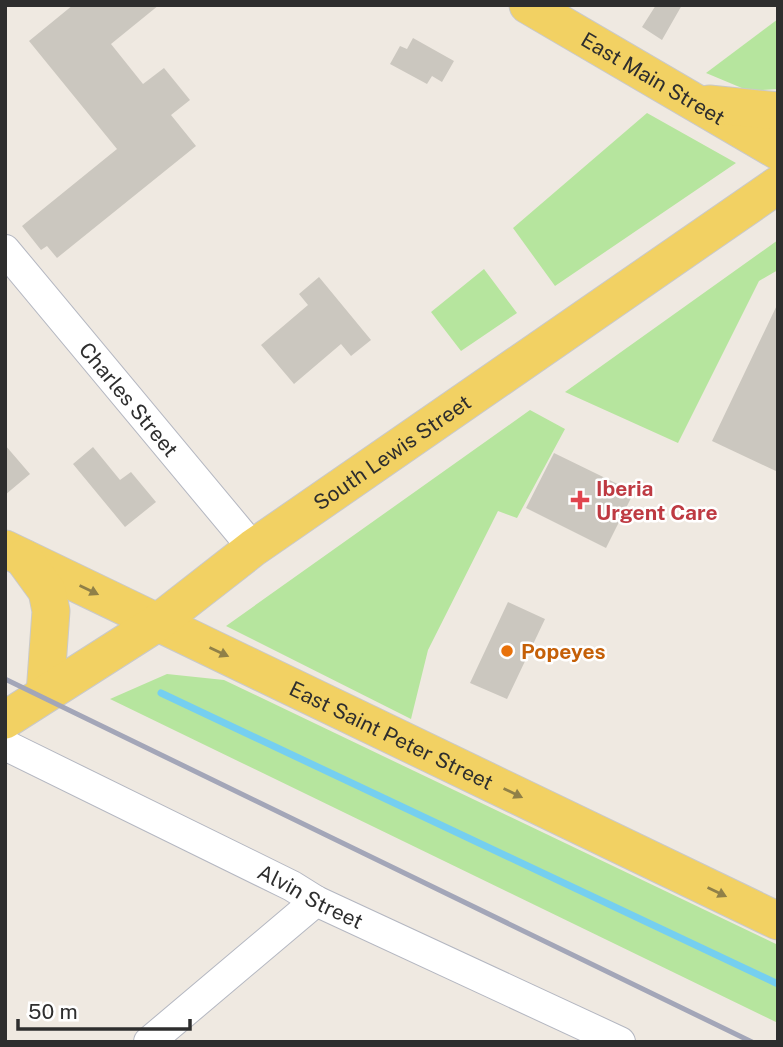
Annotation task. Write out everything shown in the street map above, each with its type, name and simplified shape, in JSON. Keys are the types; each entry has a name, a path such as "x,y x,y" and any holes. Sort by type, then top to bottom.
{"main road":[{"name":"East Main Street","path":"551,11 778,151"},
{"path":"695,102 778,111"},
{"name":"South Lewis Street","path":"5,720 157,624 253,548 778,185"},
{"path":"14,553 47,591 51,611 45,694"},
{"name":"East Saint Peter Street","path":"14,553 778,921"}],"street":[{"name":"Charles Street","path":"5,250 253,548"},
{"name":"Alvin Street","path":"5,745 292,886 316,901 620,1042"},
{"path":"149,1042 316,901"}],"green space":[{"path":"778,19 778,89 749,91 706,73"},
{"path":"647,113 736,163 555,286 513,228"},
{"path":"778,240 778,270 759,281 678,443 565,392"},
{"path":"484,269 517,313 461,351 431,312"},
{"path":"530,410 565,429 517,518 498,511 428,650 411,719 226,626"},
{"path":"167,674 224,680 778,945 778,1023 110,699"}],"building":[{"path":"73,5 159,5 111,44 143,84 164,68 190,100 171,115 196,146 57,258 47,246 41,250 22,226 117,149 29,41"},
{"path":"656,5 682,5 662,40 642,27"},
{"path":"413,38 454,61 442,82 432,76 427,84 390,64 400,46 407,49"},
{"path":"319,277 371,340 351,356 341,344 294,384 261,345 308,305 299,294"},
{"path":"778,303 778,472 712,441"},
{"path":"5,445 30,474 5,495"},
{"path":"93,447 120,480 131,472 156,502 125,527 73,464"},
{"name":"Iberia Urgent Care","path":"554,453 634,492 606,548 526,508"},
{"name":"Popeyes","path":"508,602 545,619 507,699 470,683"}],"waterway":[{"path":"161,693 778,984"}],"railway":[{"path":"5,679 752,1042"}],"place":[{"name":"Iberia Urgent Care","path":"580,500"},
{"name":"Popeyes","path":"507,651"}]}
